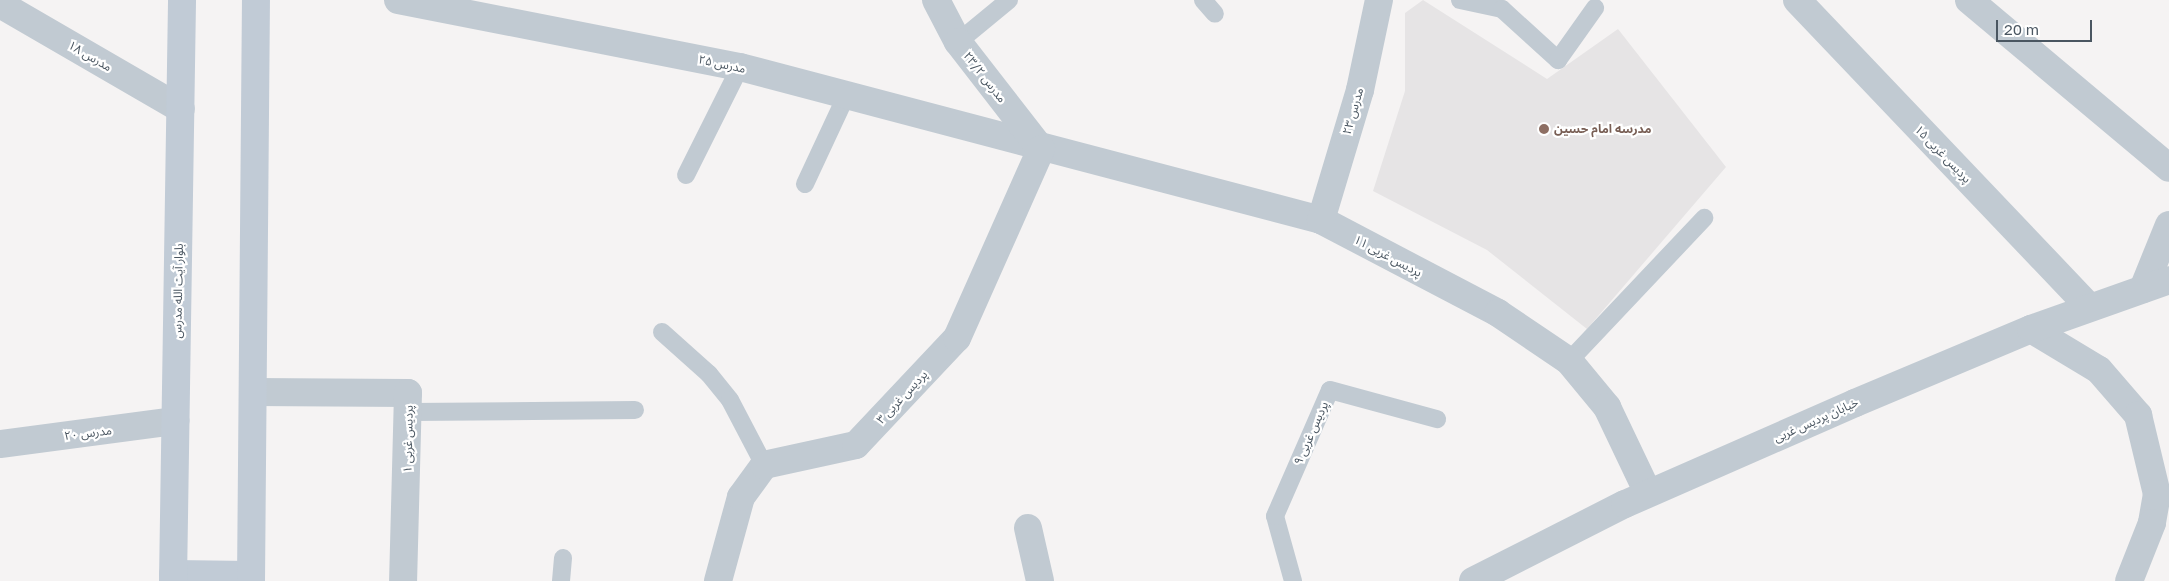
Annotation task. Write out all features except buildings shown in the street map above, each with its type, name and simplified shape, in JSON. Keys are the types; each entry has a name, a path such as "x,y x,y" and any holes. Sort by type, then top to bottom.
{"main road":[{"name":"بلوار آیت الله مدرس","path":"173,577 182,0"},
{"path":"173,577 251,578 256,0"}],"street":[{"name":"مدرس ۲۵","path":"398,0 740,67 847,94 1041,149"},
{"name":"مدرس ۲۳/۲","path":"936,0 958,42 1041,149"},
{"name":"مدرس ۲۳","path":"1321,220 1360,90 1379,0"},
{"name":"پردیس غربی ۱۵","path":"1797,0 2089,307"},
{"path":"1969,0 2169,168"},
{"name":"مدرس ۱۸","path":"0,4 181,109"},
{"name":"پردیس غربی ۱۱","path":"1041,149 1321,220 1498,313 1569,361 1607,406 1648,493"},
{"name":"پردیس غربی ۳","path":"764,465 856,445 957,338 1041,149"},
{"path":"2143,289 2169,225"},
{"name":"خیابان پردیس غربی","path":"1473,581 1648,493 2031,329 2169,280"},
{"path":"2031,329 2099,370 2138,415 2157,494 2152,523 2130,581"},
{"name":"پردیس غربی ۱","path":"253,392 408,392 410,412 402,581"},
{"name":"مدرس ۲۰","path":"0,444 175,422"},
{"path":"718,581 741,497 764,465"},
{"path":"1028,528 1040,581"}],"lane":[{"path":"958,42 1009,0"},
{"path":"1203,0 1215,14"},
{"path":"1460,0 1502,9 1558,60 1595,8"},
{"path":"686,175 740,67"},
{"path":"805,184 847,94"},
{"path":"1569,361 1704,218"},
{"path":"662,332 709,374 730,400 764,465"},
{"name":"پردیس غربی ۹","path":"1293,581 1275,516 1330,390 1437,419"},
{"path":"410,412 635,410"},
{"path":"561,581 563,558"}],"shaded area":[{"name":"مدرسه امام حسین","path":"1423,0 1547,79 1618,29 1726,167 1587,329 1487,250 1373,191 1405,91 1405,13"}],"place":[{"name":"مدرسه امام حسین","path":"1544,129"}]}
